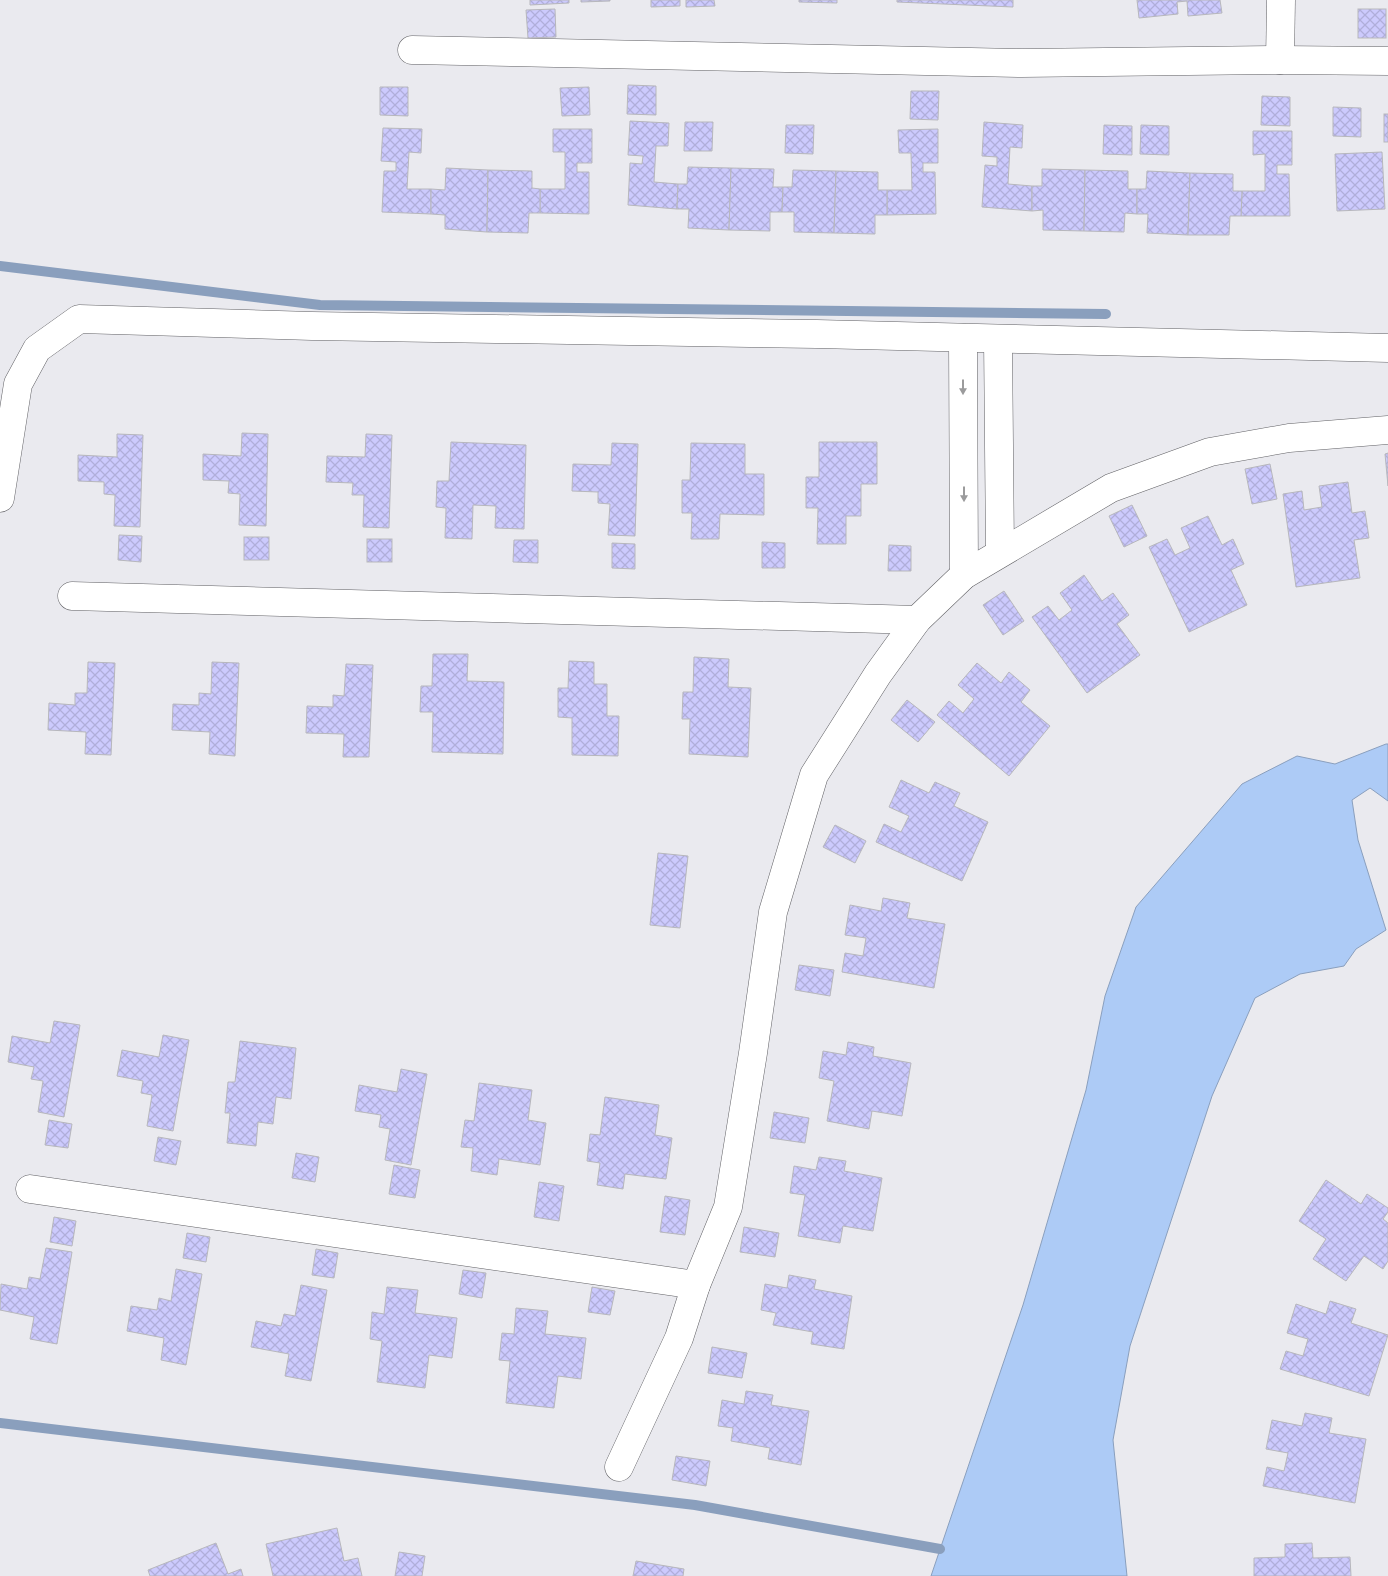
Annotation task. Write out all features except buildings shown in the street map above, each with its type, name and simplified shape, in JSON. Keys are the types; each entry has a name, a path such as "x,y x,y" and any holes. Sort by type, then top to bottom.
{"street":[{"path":"1280,60 1281,0"},
{"path":"412,50 1022,63 1280,60 1388,61"},
{"path":"0,498 18,384 37,349 79,319 312,326 816,334 1388,348"},
{"path":"963,338 964,575"},
{"path":"998,339 1000,552"},
{"path":"619,1467 679,1338 696,1285 728,1207 773,912 814,775 878,674 917,620 964,575 1111,488 1210,452 1289,438 1388,430"},
{"path":"72,596 917,620"},
{"path":"30,1189 696,1285"}],"water":[{"path":"1388,744 1388,801 1370,788 1352,800 1358,840 1386,930 1356,949 1344,966 1300,974 1255,998 1212,1096 1130,1346 1113,1440 1127,1576 931,1576 1023,1305 1086,1090 1105,996 1136,907 1242,784 1297,756 1335,764"}],"waterway":[{"path":"0,266 320,305 1106,314"},
{"path":"0,1423 695,1505 940,1549"}]}
